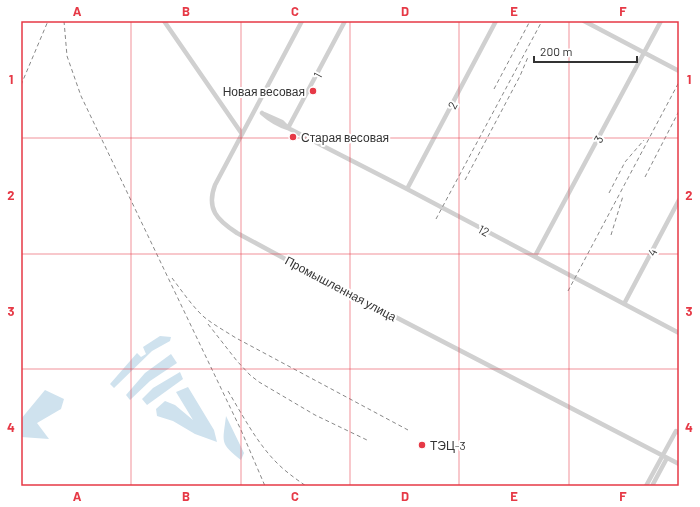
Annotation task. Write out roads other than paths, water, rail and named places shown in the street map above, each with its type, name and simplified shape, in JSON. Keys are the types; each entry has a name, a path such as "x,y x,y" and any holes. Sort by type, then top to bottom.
{"street":[{"path":"164,21 242,134"},
{"name":"Промышленная улица","path":"302,21 212,194 211,200 214,212 227,226 237,233 679,464"},
{"name":"1","path":"288,128 345,21"},
{"name":"2","path":"407,189 496,21"},
{"path":"584,21 679,71"},
{"name":"3","path":"535,256 661,21"},
{"name":"12","path":"255,109 280,126 288,128 407,189 679,333"},
{"name":"4","path":"624,304 679,200"},
{"path":"652,486 676,431 679,433"},
{"path":"646,486 665,456"}],"water":[{"path":"160,336 171,337 170,341 152,351 114,388 110,384 137,353 141,357 146,354 143,347"},
{"path":"171,354 177,363 150,381 130,400 126,395 145,373"},
{"path":"180,372 183,379 147,405 142,399 153,388"},
{"path":"188,387 214,430 217,442 195,434 173,421 157,416 156,409 165,401 175,405 193,420 176,392"},
{"path":"45,390 64,399 61,409 37,423 49,439 21,437 21,419"},
{"path":"226,416 244,453 241,460 229,450 224,441"}],"railway":[{"path":"21,85 48,21"},
{"path":"64,21 67,56 81,96 241,430 265,486"},
{"path":"494,89 530,21"},
{"path":"436,219 542,21"},
{"path":"465,180 520,76 528,57"},
{"path":"568,291 679,82"},
{"path":"645,177 679,111"},
{"path":"609,193 625,162 644,140"},
{"path":"611,235 623,196"},
{"path":"172,278 195,308 204,317 236,338 408,430"},
{"path":"208,324 237,361 259,382 315,415 369,441"},
{"path":"228,391 263,447 277,463 306,486"}],"place":[{"name":"Новая весовая","path":"313,91"},
{"name":"Старая весовая","path":"293,137"},
{"name":"ТЭЦ-3","path":"422,445"}]}
